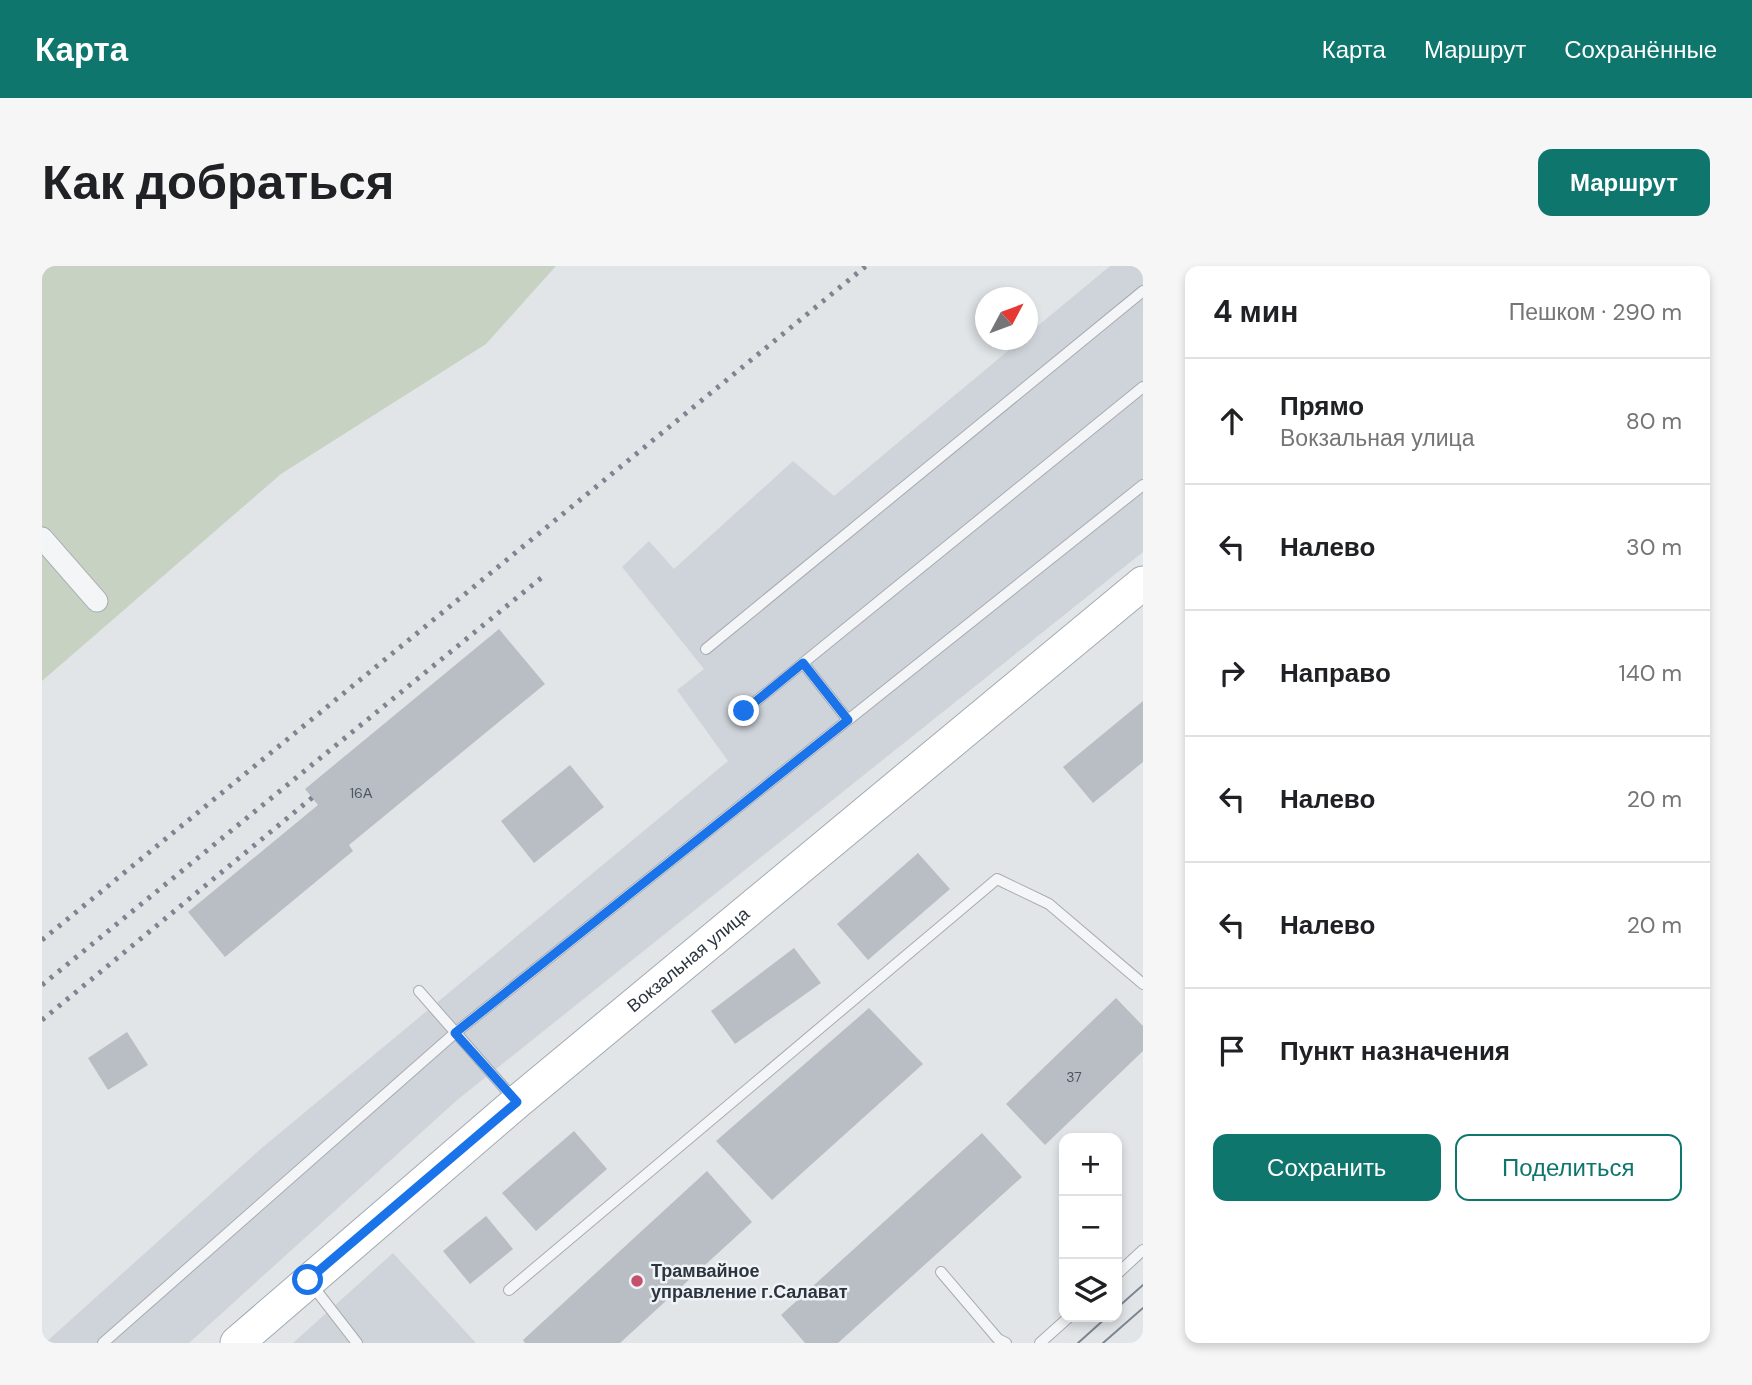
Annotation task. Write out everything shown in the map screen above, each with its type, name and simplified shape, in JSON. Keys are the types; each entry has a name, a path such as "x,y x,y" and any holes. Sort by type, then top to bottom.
{"main road":[{"name":"Вокзальная улица","path":"237,1343 517,1102 1143,583"}],"street":[{"path":"42,538 97,601"}],"lane":[{"path":"706,649 1143,291"},
{"path":"744,711 1143,387"},
{"path":"103,1343 455,1033 1143,485"},
{"path":"803,663 848,720"},
{"path":"509,1290 996,879 1049,904 1143,985"},
{"path":"419,991 517,1102"},
{"path":"1122,1269 1143,1250"},
{"path":"941,1272 998,1339 1006,1343"},
{"path":"308,1280 357,1343"},
{"path":"1040,1343 1063,1322"}],"shaded area":[{"path":"1110,266 1143,266 1143,552 456,1101 189,1343 45,1343 263,1147 728,761 677,690 704,669 622,567 649,541 674,569 793,461 834,496 1009,350 1038,350 1038,326"},
{"path":"393,1253 476,1343 293,1343"}],"green space":[{"path":"42,266 556,266 486,344 281,474 42,681"}],"building":[{"path":"499,629 545,684 349,845 353,851 225,957 188,912 318,805 305,789"},
{"path":"1143,701 1143,762 1093,803 1063,767"},
{"path":"570,765 604,807 534,863 501,821"},
{"path":"918,853 950,889 868,960 837,924"},
{"path":"794,948 821,983 735,1044 711,1011"},
{"path":"1116,998 1143,1026 1143,1051 1045,1145 1006,1104"},
{"path":"869,1008 923,1064 772,1200 716,1141"},
{"path":"127,1032 148,1065 108,1090 88,1058"},
{"path":"574,1131 607,1169 536,1231 502,1193"},
{"path":"982,1133 1022,1177 838,1343 805,1343 781,1315"},
{"name":"Трамвайное управление г.Салават","path":"707,1171 752,1222 620,1343 525,1343 523,1340"},
{"path":"486,1216 513,1249 470,1284 443,1251"}],"tram line":[{"path":"1122,1304 1143,1285"},
{"path":"1103,1343 1143,1308"},
{"path":"1078,1343 1101,1322"}],"railway":[{"path":"42,940 866,266"},
{"path":"42,985 546,574"},
{"path":"42,1020 313,797"}],"place":[{"name":"Трамвайное управление г.Салават","path":"637,1281"}],"route":[{"path":"308,1280 517,1102 455,1033 848,720 803,663 744,711"}]}
